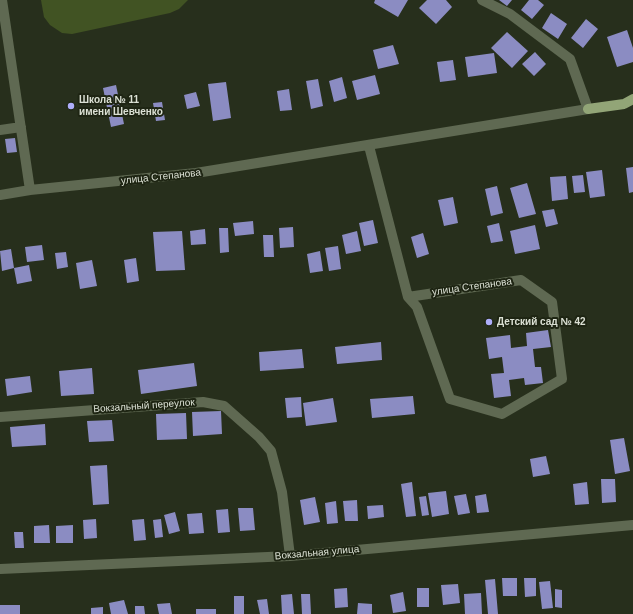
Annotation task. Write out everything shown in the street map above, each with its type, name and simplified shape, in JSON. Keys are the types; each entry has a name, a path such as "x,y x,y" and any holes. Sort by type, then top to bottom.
{"main road":[{"path":"588,109 630,102"}],"street":[{"path":"2,0 30,190"},
{"path":"482,0 510,14 570,59 588,109"},
{"name":"улица Степанова","path":"0,195 30,190 196,174 588,109"},
{"path":"0,130 21,127"},
{"name":"улица Степанова","path":"369,146 408,297 417,307 450,399 502,414 562,380 552,302 521,280 408,297"},
{"name":"Вокзальный переулок","path":"0,417 209,403 224,406 259,437 271,451 282,492 290,556"},
{"name":"Вокзальная улица","path":"0,569 290,556 633,525"}],"green space":[{"path":"41,0 188,0 179,9 170,13 72,34 62,33 50,25 44,17"}],"building":[{"path":"375,0 408,0 398,17 374,3"},
{"path":"427,0 446,0 452,7 436,24 419,8"},
{"path":"499,0 512,0 507,6"},
{"path":"529,0 538,0 544,5 532,19 521,10"},
{"path":"551,13 567,24 558,39 542,28"},
{"path":"586,19 598,29 583,48 571,38"},
{"path":"627,30 633,48 633,62 617,67 607,37"},
{"path":"507,32 528,51 512,68 491,48"},
{"path":"393,45 399,64 378,69 373,50"},
{"path":"535,52 546,64 534,76 522,64"},
{"path":"494,53 497,73 468,77 465,57"},
{"path":"453,60 456,80 440,82 437,62"},
{"path":"375,75 380,94 357,100 352,81"},
{"path":"342,77 347,98 334,102 329,81"},
{"path":"318,79 323,106 311,109 306,81"},
{"path":"226,82 231,118 213,121 208,84"},
{"path":"116,85 124,124 111,127 103,88"},
{"path":"289,89 292,110 280,111 277,91"},
{"path":"196,92 200,106 187,109 184,95"},
{"path":"162,102 165,120 156,121 153,103"},
{"path":"15,138 17,152 7,153 5,139"},
{"path":"633,167 633,192 629,193 626,168"},
{"path":"602,170 605,196 590,198 586,172"},
{"path":"583,175 585,192 574,193 572,176"},
{"path":"566,176 568,199 552,201 550,177"},
{"path":"527,183 536,214 519,218 510,188"},
{"path":"497,186 503,213 491,216 485,189"},
{"path":"453,197 458,223 444,226 438,200"},
{"path":"554,209 558,224 546,227 542,211"},
{"path":"373,220 378,243 364,246 359,223"},
{"path":"253,221 254,234 235,236 233,223"},
{"path":"499,223 503,241 491,243 487,226"},
{"path":"535,225 540,249 515,254 510,231"},
{"path":"293,227 294,247 280,248 279,228"},
{"path":"219,228 228,228 229,252 220,253"},
{"path":"205,229 206,244 191,245 190,231"},
{"path":"182,231 185,270 156,271 153,232"},
{"path":"357,231 361,251 346,254 342,235"},
{"path":"423,233 429,254 417,258 411,237"},
{"path":"263,235 273,235 274,257 264,257"},
{"path":"42,245 44,260 27,262 25,247"},
{"path":"338,246 341,269 329,271 325,248"},
{"path":"11,249 14,268 2,271 0,251"},
{"path":"320,251 323,271 310,273 307,254"},
{"path":"66,252 68,267 57,269 55,253"},
{"path":"136,258 139,281 127,283 124,260"},
{"path":"92,260 97,286 80,289 76,263"},
{"path":"29,265 32,281 17,284 14,268"},
{"path":"548,330 551,347 533,349 535,367 541,367 543,383 525,385 524,378 509,380 511,396 494,398 491,374 504,373 502,357 489,359 486,338 510,335 511,348 527,346 526,333"},
{"path":"381,342 382,360 337,364 335,347"},
{"path":"302,349 304,368 260,371 259,352"},
{"path":"194,363 197,386 141,394 138,370"},
{"path":"92,368 94,394 61,396 59,371"},
{"path":"30,376 32,392 7,396 5,379"},
{"path":"413,396 415,414 372,418 370,399"},
{"path":"301,397 302,417 287,418 285,398"},
{"path":"333,398 337,422 306,426 303,403"},
{"path":"221,411 222,434 193,436 192,412"},
{"path":"186,413 187,439 157,440 156,414"},
{"path":"112,420 114,441 89,442 87,421"},
{"path":"45,424 46,445 12,447 10,427"},
{"path":"624,438 630,471 615,474 610,440"},
{"path":"546,456 550,474 533,477 530,459"},
{"path":"107,465 109,504 93,505 90,466"},
{"path":"601,479 615,479 616,502 602,503"},
{"path":"412,482 416,516 406,517 401,484"},
{"path":"587,482 589,504 575,505 573,484"},
{"path":"446,491 449,514 432,517 428,493"},
{"path":"466,494 470,513 458,515 454,496"},
{"path":"486,494 489,512 477,513 475,496"},
{"path":"426,496 429,515 422,516 419,497"},
{"path":"315,497 320,522 304,525 300,500"},
{"path":"357,500 358,521 345,521 343,501"},
{"path":"336,501 338,523 327,524 325,503"},
{"path":"383,505 384,517 368,519 367,506"},
{"path":"238,508 253,508 255,530 240,531"},
{"path":"228,509 230,532 218,533 216,510"},
{"path":"175,512 180,531 169,534 164,515"},
{"path":"202,513 204,533 189,534 187,514"},
{"path":"96,519 97,538 84,539 83,520"},
{"path":"144,519 146,540 134,541 132,520"},
{"path":"161,519 163,537 155,538 153,520"},
{"path":"49,525 50,543 34,543 34,526"},
{"path":"73,525 73,543 56,543 56,526"},
{"path":"14,532 23,532 24,548 15,548"},
{"path":"502,578 517,578 517,596 503,596"},
{"path":"524,578 536,578 536,596 525,597"},
{"path":"495,579 498,614 488,614 485,580"},
{"path":"550,581 553,608 542,609 539,582"},
{"path":"458,584 460,603 443,605 441,585"},
{"path":"347,588 348,607 335,608 334,589"},
{"path":"417,588 429,588 429,607 417,607"},
{"path":"555,589 562,590 562,608 555,607"},
{"path":"403,592 406,611 393,613 390,595"},
{"path":"481,593 482,614 465,614 464,594"},
{"path":"292,594 294,614 282,614 281,595"},
{"path":"301,594 310,594 311,614 302,614"},
{"path":"234,596 244,596 244,614 234,614"},
{"path":"267,599 269,614 260,614 257,600"},
{"path":"124,600 128,614 111,614 109,603"},
{"path":"170,603 172,614 159,614 157,604"},
{"path":"358,603 372,604 372,614 357,614"},
{"path":"0,605 20,605 20,614 0,614"},
{"path":"135,606 144,606 145,614 135,614"},
{"path":"103,607 103,614 91,614 91,608"},
{"path":"196,609 216,609 216,614 196,614"}],"place":[{"name":"Школа № 11 имени Шевченко","path":"71,106"},
{"name":"Детский сад № 42","path":"489,322"}]}
